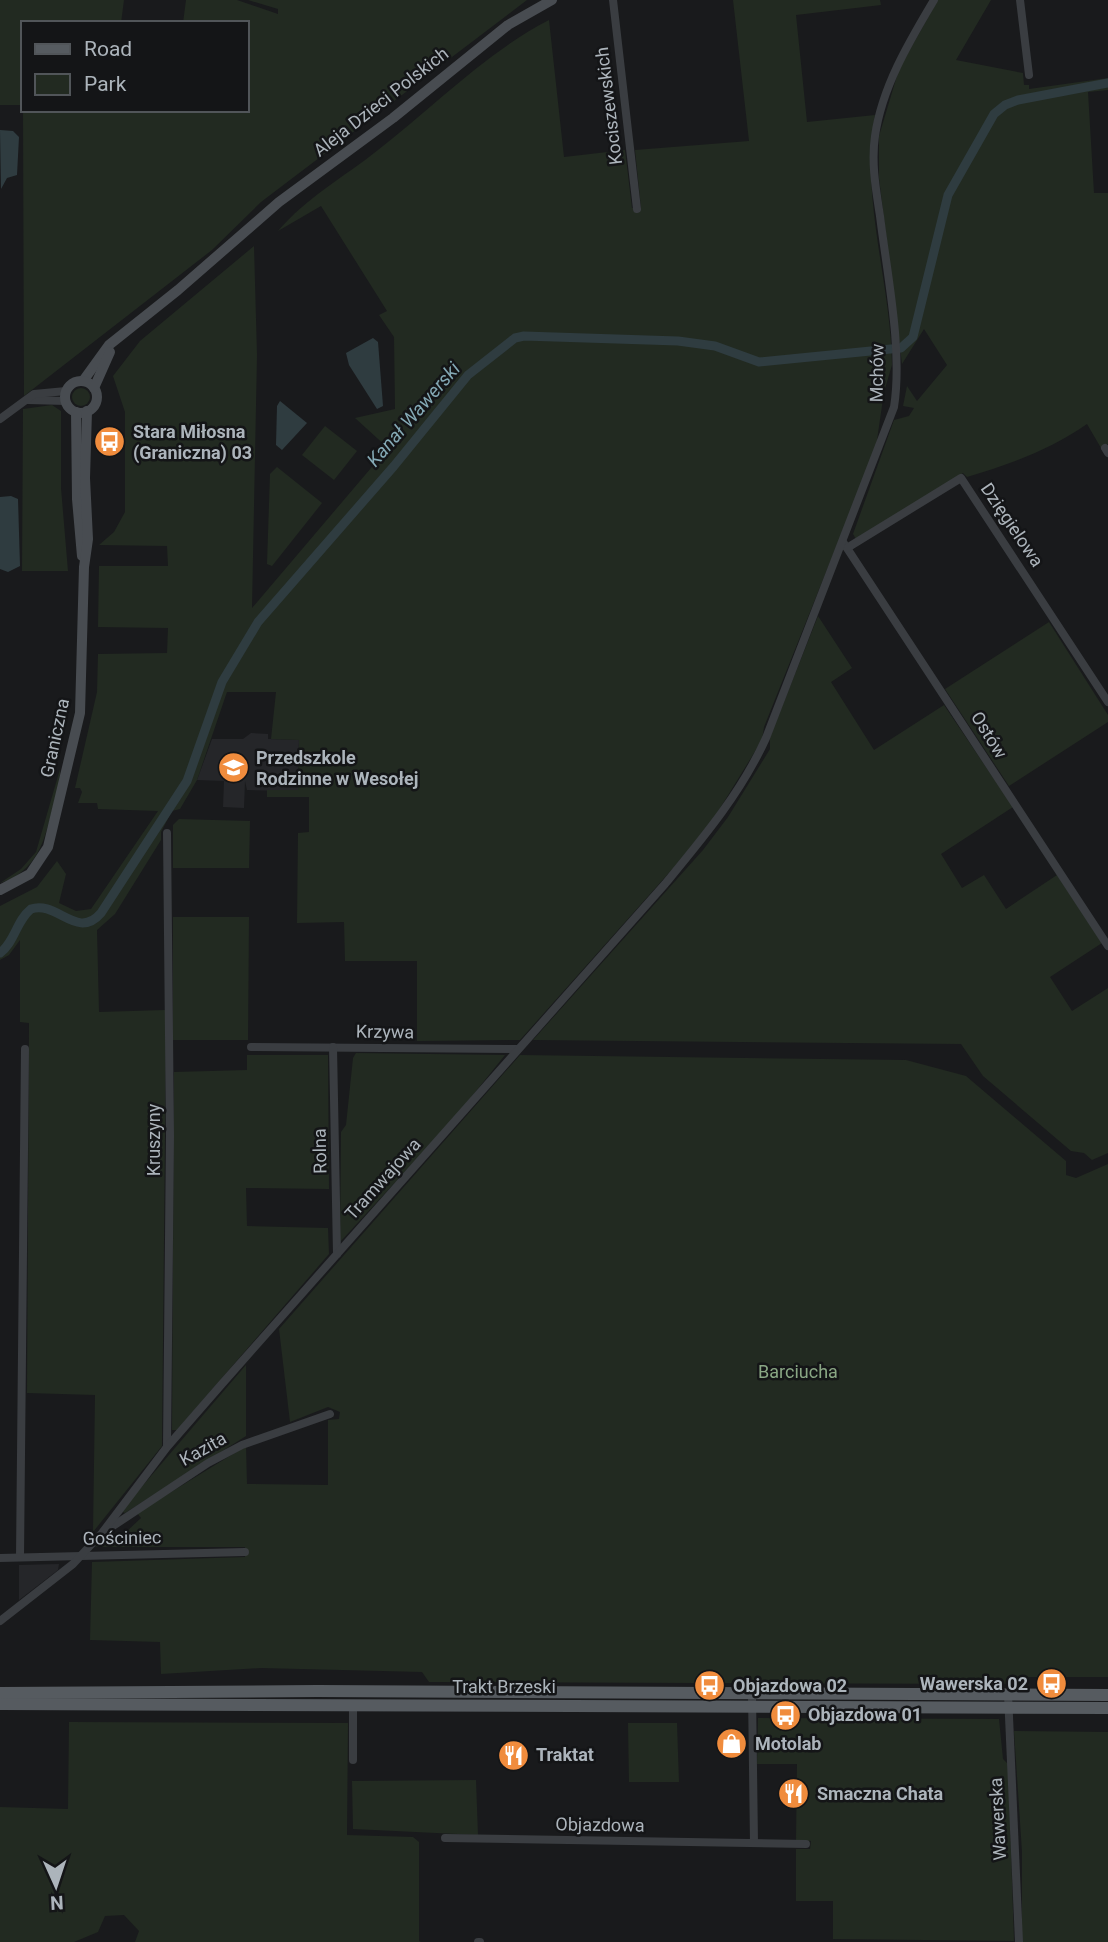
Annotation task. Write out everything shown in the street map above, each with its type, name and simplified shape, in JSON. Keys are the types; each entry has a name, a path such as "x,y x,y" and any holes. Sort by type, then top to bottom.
{"main road":[{"name":"Trakt Brzeski","path":"0,1693 1008,1701"},
{"path":"1008,1701 1108,1695"},
{"name":"Trakt Brzeski","path":"0,1704 752,1700"},
{"path":"1008,1701 1108,1708"}],"street":[{"name":"Aleja Dzieci Polskich","path":"122,335 279,202 393,118 502,30 552,0"},
{"name":"Kociszewskich","path":"613,0 637,209"},
{"name":"Mchów","path":"766,738 845,545 894,407 895,342 875,179 875,136 898,62 934,0"},
{"path":"1020,0 1029,75"},
{"path":"83,381 103,351 122,335"},
{"path":"0,419 40,392 66,396 82,411 96,401 94,388 103,363 122,335"},
{"path":"66,396 73,383 83,381 94,388"},
{"name":"Graniczna","path":"0,890 30,874 45,855 53,834 82,703 84,567 88,538 82,411"},
{"name":"Dzięgielowa","path":"845,545 961,478 1108,702"},
{"name":"Ostów","path":"845,545 1108,946"},
{"name":"Tramwajowa","path":"0,1621 81,1554 102,1533 167,1447 717,821 745,779 766,738"},
{"name":"Kruszyny","path":"167,833 170,1136 167,1447"},
{"name":"Krzywa","path":"251,1047 518,1049"},
{"name":"Rolna","path":"333,1047 337,1254"},
{"path":"20,1557 25,1049"},
{"name":"Kazita","path":"102,1533 208,1463 242,1445 330,1414"},
{"name":"Gościniec","path":"0,1558 245,1552"},
{"path":"752,1700 754,1843"},
{"name":"Wawerska","path":"1008,1701 1019,1942"},
{"path":"353,1704 354,1760"},
{"name":"Objazdowa","path":"445,1838 806,1844"}],"shaded area":[{"path":"0,130 13,131 19,137 17,175 7,178 1,189"},
{"path":"373,338 378,342 383,406 377,409 349,365 346,353"},
{"path":"280,401 307,423 282,450 276,445 277,406"},
{"path":"11,496 18,499 20,566 8,572 0,569 0,497"},
{"path":"251,733 268,734 268,739 299,740 298,791 247,790 245,781 244,808 223,807 224,781 197,780 212,739 243,739"},
{"path":"59,1564 58,1570 19,1600 19,1565"}],"green space":[{"path":"0,0 124,0 121,21 21,21 21,105 0,105"},
{"path":"186,0 237,0 278,14 278,9 248,0 527,0 261,202 212,250 24,396 23,112 248,112 248,21 183,21"},
{"path":"733,0 880,0 881,5 796,15 807,122 875,115 871,178 892,365 884,392 876,447 764,727 762,740 714,818 675,866 520,1040 417,1041 417,961 345,961 344,922 297,923 298,833 309,832 309,797 267,797 267,790 298,790 299,740 271,739 276,692 227,692 197,780 180,809 172,811 161,832 161,840 115,914 97,930 99,1012 165,1010 166,1034 162,1446 93,1532 95,1395 27,1393 29,1023 20,1022 20,940 9,955 0,960 0,906 37,887 57,861 66,874 59,903 76,911 91,909 158,811 98,809 97,803 78,803 82,792 80,788 75,788 97,692 98,654 167,653 168,628 98,627 99,566 168,566 167,546 99,545 114,532 125,512 125,412 113,376 140,341 254,246 257,355 252,608 388,448 355,418 395,409 394,337 379,315 387,311 321,206 278,231 313,198 378,150 482,64 504,47 549,20 564,157 625,150 632,208 641,208 635,150 749,141"},
{"path":"938,0 991,0 956,60 1023,73 1024,85 1029,85 1029,89 1108,78 1108,90 1088,92 1094,193 1108,193 1108,444 1101,448 1087,424 1044,449 1014,461 967,477 963,473 856,539 853,534 894,420 909,416 914,408 903,406 907,386 917,401 947,365 924,329 902,364 879,178 879,136 899,69"},
{"path":"77,388 85,388 90,397 88,404 77,406 72,401 72,393"},
{"path":"52,405 61,411 61,488 68,571 22,571 23,409"},
{"path":"325,426 357,451 334,480 302,455"},
{"path":"277,467 322,503 272,566 267,564 270,474"},
{"path":"818,616 852,668 831,682 874,750 944,705 1013,807 941,854 962,888 984,875 1006,909 1057,875 1102,943 1050,977 1072,1011 1108,988 1108,1153 1092,1160 1084,1153 1071,1151 983,1076 961,1044 533,1040 703,850 728,817 770,749 770,737"},
{"path":"1049,622 1108,715 1108,722 1009,786 945,689"},
{"path":"60,769 50,819 37,853 23,871 0,883 21,869 36,852"},
{"path":"179,819 250,821 249,868 173,868 173,825"},
{"path":"173,917 249,917 248,1040 173,1040"},
{"path":"356,1053 505,1055 452,1121 340,1242 341,1132 346,1125 353,1058"},
{"path":"247,1055 328,1055 329,1189 246,1188 247,1226 328,1228 329,1254 177,1430 172,1430 174,1072 247,1070"},
{"name":"Barciucha","path":"520,1055 906,1060 966,1076 1066,1161 1066,1175 1076,1178 1108,1164 1108,1677 1023,1677 1020,1684 429,1682 422,1672 261,1668 161,1674 160,1642 90,1640 92,1562 245,1557 245,1547 95,1547 108,1534 125,1533 141,1518 137,1513 246,1446 247,1484 328,1485 328,1420 339,1419 340,1412 328,1407 290,1422 279,1329"},
{"path":"246,1365 246,1436 125,1513 121,1511"},
{"path":"758,1718 999,1719 1003,1759 1008,1764 1014,1941 833,1939 833,1901 796,1901 796,1849 810,1849 811,1841 796,1840 797,1764 757,1764"},
{"path":"69,1722 348,1723 347,1835 413,1837 419,1842 421,1942 135,1942 139,1931 124,1915 105,1916 98,1932 74,1942 0,1942 0,1807 68,1809"},
{"path":"628,1723 677,1723 679,1782 629,1782"},
{"path":"1014,1731 1108,1732 1108,1942 1022,1942 1022,1852"},
{"path":"476,1780 478,1835 353,1829 352,1781"}],"waterway":[{"name":"Kanał Wawerski","path":"0,953 31,909 50,910 75,922 84,923 101,913 187,781 222,682 258,622 394,466 468,375 515,338 524,336 678,341 715,346 759,362 901,348 913,337 948,195 994,114 1005,105 1018,100 1108,83"}],"place":[{"name":"Stara Miłosna (Graniczna) 03","path":"110,442"},
{"name":"Przedszkole Rodzinne w Wesołej","path":"233,768"},
{"name":"Wawerska 02","path":"1051,1684"},
{"name":"Objazdowa 02","path":"710,1686"},
{"name":"Objazdowa 01","path":"785,1715"},
{"name":"Motolab","path":"732,1744"},
{"name":"Traktat","path":"513,1755"},
{"name":"Smaczna Chata","path":"794,1794"}]}
